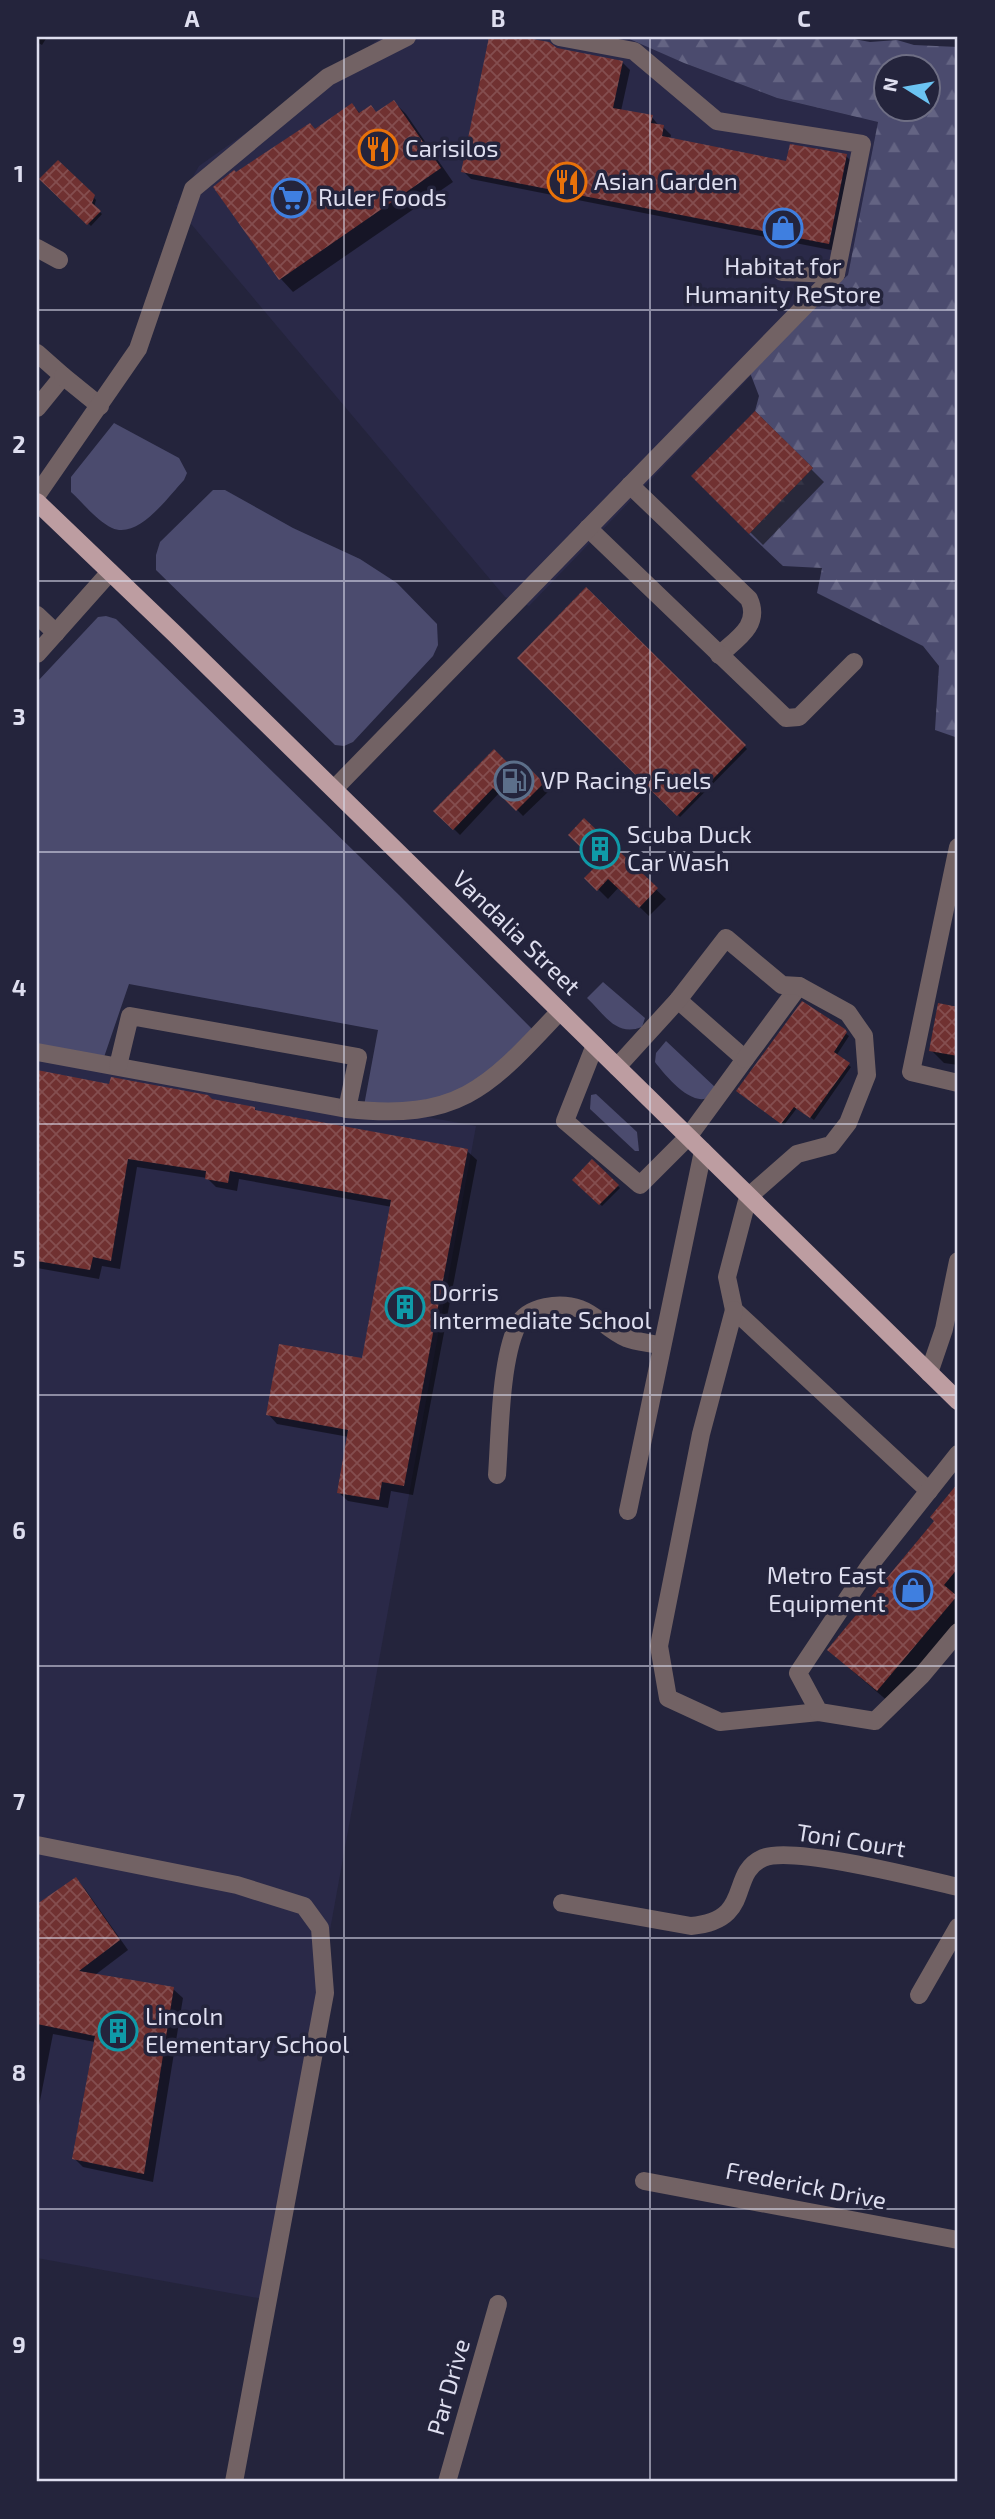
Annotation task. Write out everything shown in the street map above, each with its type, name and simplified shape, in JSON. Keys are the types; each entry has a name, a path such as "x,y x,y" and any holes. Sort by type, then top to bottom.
{"main road":[{"name":"Vandalia Street","path":"37,502 958,1401"}],"street":[{"path":"37,495 138,348 193,189 328,77 407,37"},
{"path":"334,789 836,274 862,144 717,121 634,51 559,37"},
{"path":"37,248 59,260"},
{"path":"782,272 836,274"},
{"path":"37,353 100,405"},
{"path":"37,408 63,376"},
{"path":"630,485 749,599 753,614 752,623 746,632 719,655"},
{"path":"589,528 786,718 799,717 854,663"},
{"path":"37,654 110,572"},
{"path":"37,615 56,633"},
{"path":"958,847 911,1072 958,1083"},
{"path":"617,1067 678,1000 726,938 782,985 799,986 848,1013 864,1036 867,1075 848,1123 831,1145 797,1154 748,1196 727,1277 734,1310 701,1434 659,1646 668,1698 720,1722 819,1712 875,1721 922,1675 958,1632"},
{"path":"595,1045 565,1121 640,1185 688,1137 799,986"},
{"path":"678,1000 745,1059"},
{"path":"37,1052 347,1109 370,1112 408,1111 453,1102 496,1077 560,1011"},
{"path":"118,1066 130,1016 358,1057 347,1109"},
{"path":"628,1511 703,1151"},
{"path":"929,1373 944,1329 958,1261"},
{"path":"497,1475 505,1375 518,1324 531,1313 549,1306 567,1306 594,1316 624,1338 663,1346"},
{"path":"734,1310 929,1491"},
{"path":"819,1712 798,1673 870,1565 958,1454"},
{"path":"37,1844 237,1885 281,1898 304,1906 320,1928 325,1993 234,2482"},
{"name":"Toni Court","path":"562,1903 691,1926 700,1925 731,1911 751,1866 762,1858 775,1854 899,1873 958,1887"},
{"path":"919,1995 958,1927"},
{"name":"Frederick Drive","path":"644,2181 958,2240"},
{"name":"Par Drive","path":"447,2482 498,2304"}],"shaded area":[{"path":"382,37 630,38 684,63 777,98 878,122 848,275 529,606 505,597 176,206 199,166"},
{"path":"37,1046 476,1126 263,2299 37,2258"}],"green space":[{"path":"625,37 843,37 870,42 897,40 914,45 958,47 958,738 935,730 939,666 923,646 817,593 822,568 783,566 749,534 813,468 755,411 759,396 747,365 848,275 878,122 942,122 942,52 872,52 872,121 777,98 684,63"},
{"path":"114,423 179,458 187,473 184,480 152,515 132,528 122,530 112,528 101,521 71,492 71,477"},
{"path":"213,490 225,490 293,528 360,559 397,583 437,624 438,645 433,656 353,742 344,746 335,745 156,570 156,555 160,542"},
{"path":"98,617 116,619 399,895 538,1035 475,1091 363,1111 378,1030 129,984 102,1063 37,1052 37,682"},
{"path":"603,982 645,1018 642,1027 618,1027 587,998"},
{"path":"666,1041 716,1088 709,1097 702,1099 687,1094 655,1062 656,1053"},
{"path":"596,1094 637,1132 639,1151 635,1151 590,1109 591,1095"}],"building":[{"path":"489,37 521,37 549,42 557,48 623,61 613,108 653,115 651,123 664,125 662,136 786,161 790,144 847,154 829,244 461,172"},
{"name":"Ruler Foods","path":"394,100 441,168 279,280 213,187 234,170 236,172 310,123 315,129 352,103 359,113 371,105 376,112"},
{"path":"58,160 95,195 92,203 101,211 87,225 39,179"},
{"path":"755,411 813,468 749,534 691,476"},
{"path":"586,587 746,745 677,816 517,658"},
{"path":"494,749 524,779 532,771 544,783 516,811 493,788 453,830 433,811"},
{"name":"Scuba Duck Car Wash","path":"584,818 658,888 639,908 608,879 597,891 584,878 598,864 568,835"},
{"path":"802,1001 845,1029 847,1032 834,1052 850,1063 810,1118 794,1107 781,1124 736,1091"},
{"path":"938,1003 958,1007 958,1056 929,1051"},
{"name":"Dorris Intermediate School","path":"37,1070 109,1084 111,1077 208,1095 212,1099 255,1107 255,1110 468,1149 404,1486 382,1482 379,1500 337,1493 348,1430 266,1415 279,1344 362,1358 391,1200 230,1171 228,1183 205,1179 206,1171 128,1159 111,1261 93,1257 90,1270 37,1261"},
{"path":"592,1159 619,1185 599,1205 572,1180"},
{"name":"Metro East Equipment","path":"958,1483 958,1568 944,1585 957,1596 877,1691 827,1650 934,1521 930,1517"},
{"name":"Lincoln Elementary School","path":"76,1877 120,1940 79,1971 174,1987 144,2174 72,2159 95,2036 37,2024 37,1904"}],"place":[{"name":"Carisilos","path":"378,149"},
{"name":"Asian Garden","path":"567,182"},
{"name":"Ruler Foods","path":"291,198"},
{"name":"Habitat for Humanity ReStore","path":"783,228"},
{"name":"VP Racing Fuels","path":"514,781"},
{"name":"Scuba Duck Car Wash","path":"600,849"},
{"name":"Dorris Intermediate School","path":"405,1307"},
{"name":"Metro East Equipment","path":"913,1590"},
{"name":"Lincoln Elementary School","path":"118,2031"}]}
